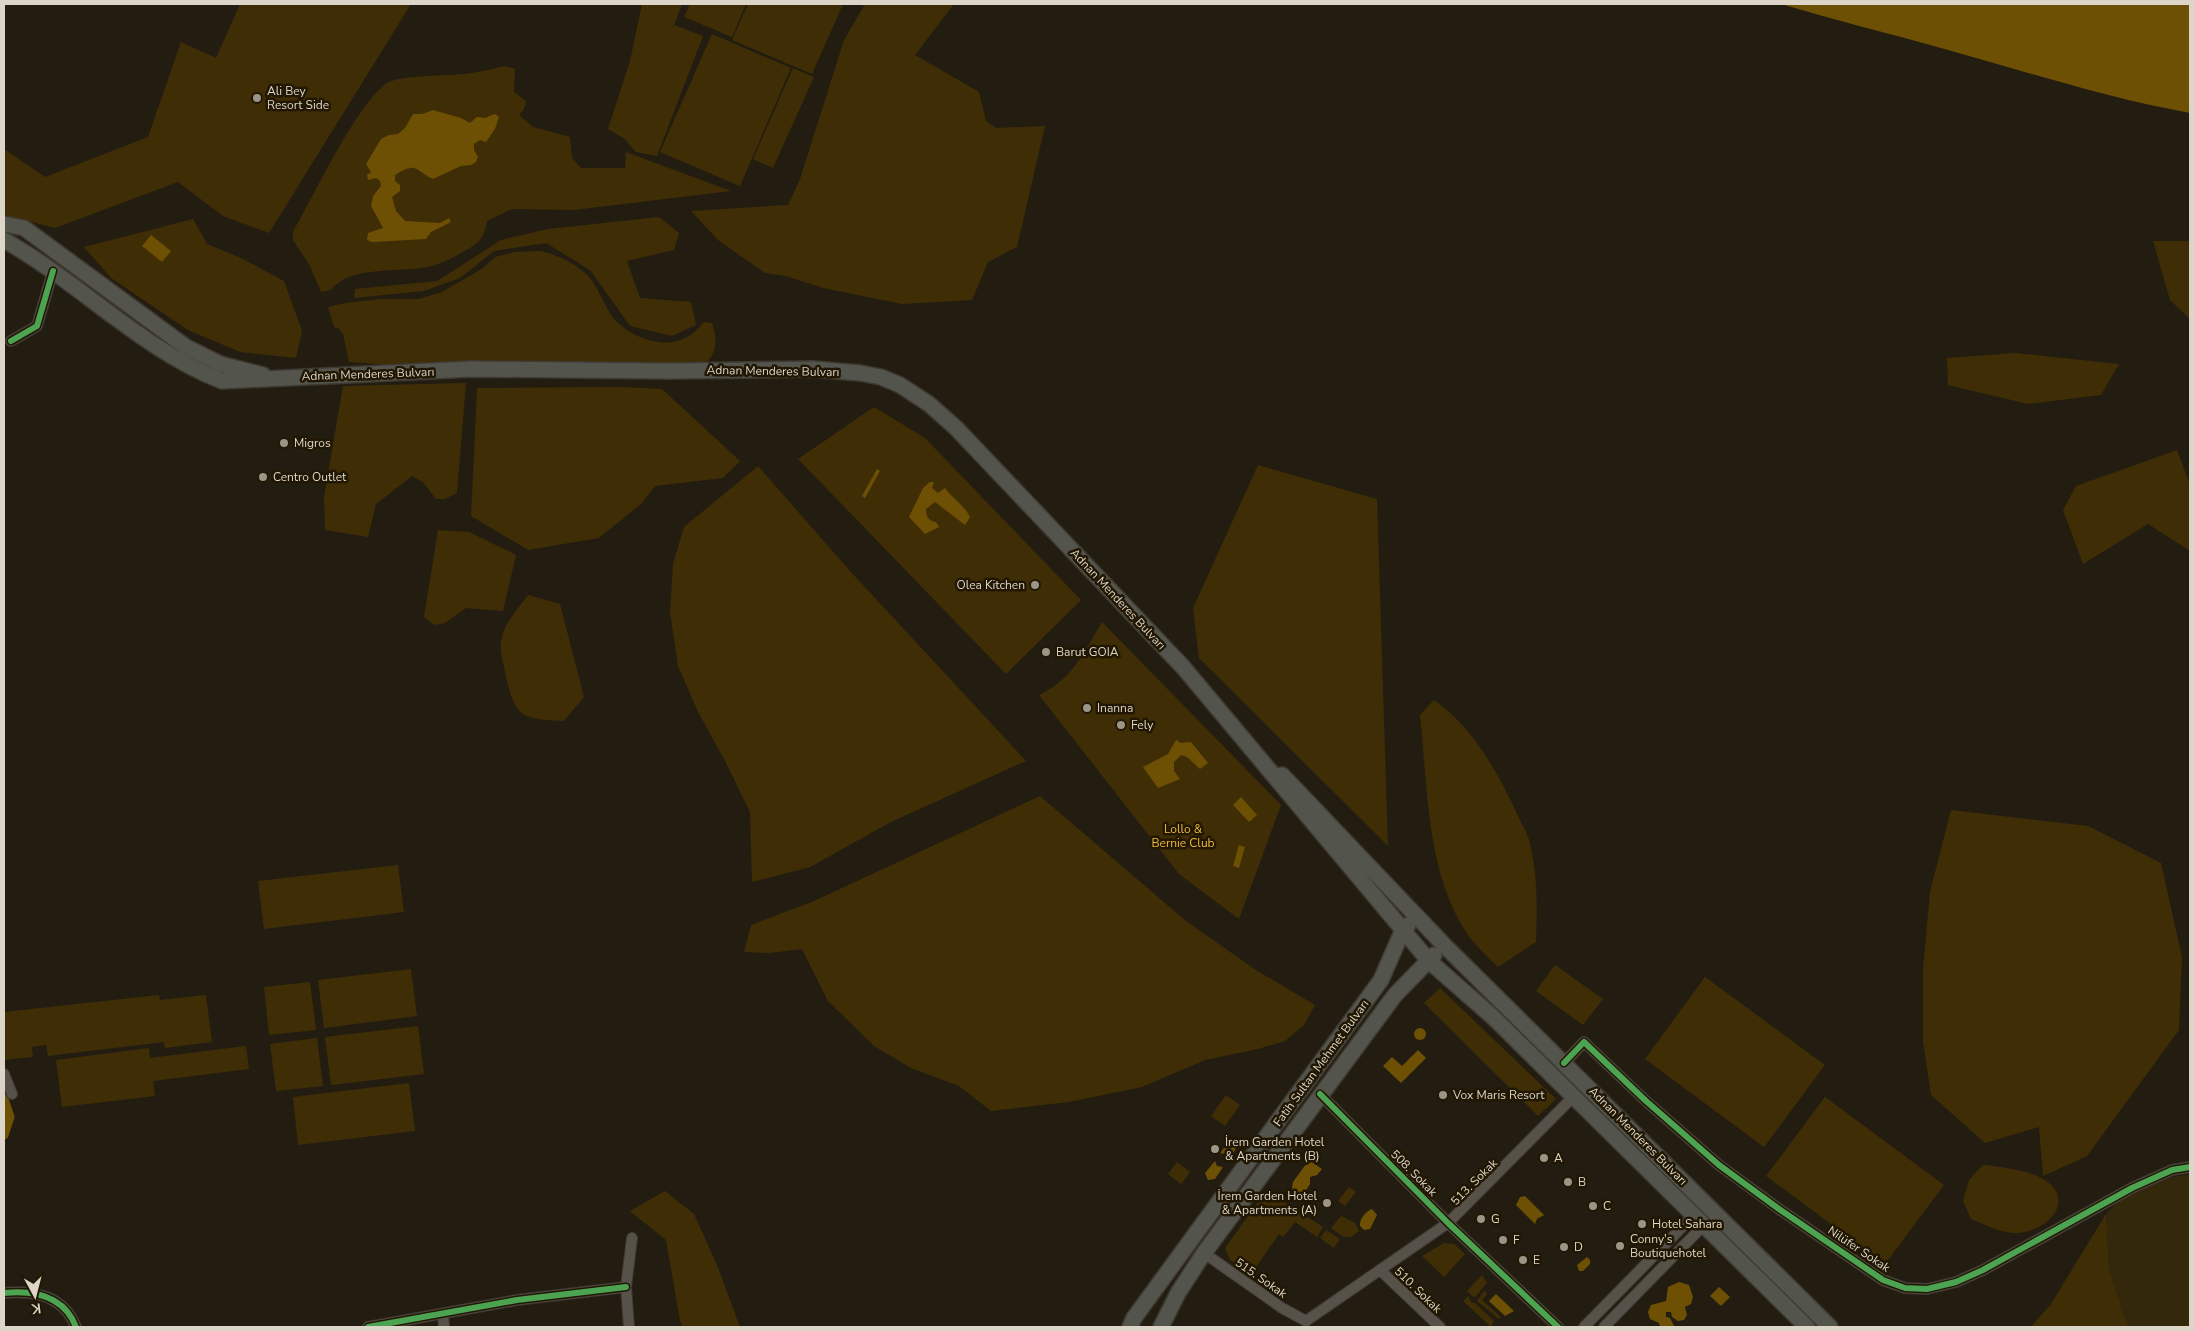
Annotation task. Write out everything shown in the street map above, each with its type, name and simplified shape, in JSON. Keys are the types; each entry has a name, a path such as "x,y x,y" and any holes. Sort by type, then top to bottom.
{"main road":[{"name":"Adnan Menderes Bulvarı","path":"4,224 24,228 186,347 220,364 274,378"},
{"name":"Adnan Menderes Bulvarı","path":"4,240 53,271 130,328 191,369 222,381 471,369 670,371 813,369 881,378 900,385 929,404 956,428 1182,667 1242,736 1281,787 1428,961 1494,1018 1807,1327"},
{"name":"Adnan Menderes Bulvarı","path":"1242,736 1370,865 1444,946 1830,1327"},
{"name":"Fatih Sultan Mehmet Bulvarı","path":"1132,1323 1381,980 1402,932 1416,916"},
{"name":"Fatih Sultan Mehmet Bulvarı","path":"1161,1327 1178,1293 1204,1253 1320,1094 1395,995 1444,946"}],"street":[{"path":"11,341 37,326 53,271"},
{"name":"Nilüfer Sokak","path":"1564,1063 1584,1042 1646,1101 1719,1165 1779,1209 1883,1280 1905,1288 1927,1289 1956,1282 1984,1270 2132,1188 2172,1170 2190,1167"},
{"path":"4,1074 12,1094"},
{"name":"508. Sokak","path":"1320,1094 1448,1223 1558,1327"},
{"name":"513. Sokak","path":"1306,1324 1448,1223 1573,1097"},
{"path":"1584,1327 1698,1221"},
{"path":"1604,1327 1698,1221"},
{"path":"629,1327 626,1287 632,1238"},
{"name":"515. Sokak","path":"1204,1253 1306,1324"},
{"name":"510. Sokak","path":"1380,1270 1440,1327"},
{"path":"368,1327 518,1300 626,1287"},
{"path":"4,1293 35,1293 56,1300 72,1316 76,1327"},
{"path":"442,1314 444,1327"},
{"path":"1122,1327 1132,1323"}],"shaded area":[{"path":"1781,4 2190,4 2190,113 2096,92"},
{"path":"433,110 461,118 470,123 477,117 485,118 495,114 499,117 495,129 486,142 480,140 474,144 474,150 478,157 476,162 471,165 461,166 433,179 415,168 408,168 395,175 395,181 400,185 400,191 392,197 396,211 405,221 440,223 449,218 451,222 431,232 426,239 372,242 367,240 368,233 383,228 371,206 373,196 381,186 380,181 376,178 368,180 367,175 371,172 366,164 381,139 389,135 398,134 405,128 413,114 422,114"},
{"path":"151,235 171,251 162,262 142,246"},
{"path":"877,469 880,471 865,498 862,496"},
{"path":"930,482 934,482 932,488 938,493 945,488 965,509 970,517 965,525 935,502 926,509 926,514 939,527 925,534 909,517 923,488"},
{"path":"1176,740 1181,743 1191,742 1208,763 1200,769 1187,757 1181,755 1174,762 1174,771 1180,779 1158,788 1143,767 1168,754"},
{"path":"1241,797 1257,815 1249,822 1233,805"},
{"path":"1239,845 1245,847 1239,868 1233,866"},
{"path":"1418,1028 1422,1028 1426,1034 1422,1040 1418,1040 1414,1036 1414,1032"},
{"path":"1418,1050 1426,1058 1401,1083 1383,1066 1392,1057 1402,1066"},
{"path":"1231,1139 1237,1139 1239,1144 1229,1159 1226,1154 1220,1153"},
{"path":"1309,1160 1322,1169 1317,1175 1310,1177 1310,1184 1305,1192 1297,1193 1292,1188 1293,1182"},
{"path":"1215,1161 1217,1166 1223,1167 1215,1179 1208,1180 1205,1173"},
{"path":"2190,1174 2190,1327 2128,1327 2109,1269 2106,1214 2118,1202 2140,1190 2169,1178"},
{"path":"1525,1196 1544,1215 1537,1219 1535,1224 1516,1205 1520,1197"},
{"path":"1372,1209 1377,1215 1370,1229 1364,1230 1360,1226 1362,1218 1365,1213"},
{"path":"1587,1257 1590,1260 1590,1264 1583,1271 1579,1271 1577,1265"},
{"path":"1679,1282 1689,1285 1693,1297 1691,1304 1685,1307 1687,1315 1684,1320 1678,1321 1672,1317 1671,1312 1666,1312 1666,1317 1670,1318 1674,1326 1660,1327 1659,1323 1650,1319 1648,1312 1651,1305 1666,1301 1668,1287"},
{"path":"1719,1287 1730,1297 1721,1306 1710,1296"},
{"path":"1496,1294 1514,1311 1505,1316 1489,1301"}],"green space":[{"name":"Ali Bey Resort Side","path":"240,4 411,4 269,233 223,216 178,182 55,228 4,215 4,149 45,177 148,137 181,42 216,58"},
{"path":"642,4 682,4 674,25 703,36 657,156 636,152 625,139 608,129 630,61"},
{"path":"690,4 746,4 732,37 684,17"},
{"path":"748,4 843,4 812,74 732,40"},
{"path":"865,4 954,4 915,55 979,92 986,121 996,128 1045,126 1017,247 988,262 972,300 902,304 823,288 786,276 765,273 718,240 691,211 788,205 800,179 844,40"},
{"path":"712,34 791,68 740,186 660,152"},
{"path":"505,66 515,69 514,92 526,101 524,109 519,115 533,127 570,137 572,158 581,168 625,168 626,152 731,191 574,210 512,209 487,221 482,237 476,243 446,261 416,269 362,273 339,282 331,290 321,292 310,266 293,240 293,232 323,175 350,130 375,94 387,83 402,78 468,73"},
{"path":"793,68 814,77 773,168 753,159"},
{"path":"659,217 679,233 674,250 627,261 640,298 691,302 696,325 672,336 630,326 590,270 546,243 494,251 460,278 424,291 354,298 355,289 437,281 501,240 548,229"},
{"path":"193,219 207,244 243,259 284,281 302,331 296,358 240,352 188,330 111,278 84,247"},
{"path":"2153,241 2190,241 2190,319 2170,300"},
{"path":"540,251 564,259 585,273 594,284 616,321 640,337 660,342 679,341 692,334 704,322 712,323 715,346 711,357 703,366 403,366 349,362 343,334 338,328 334,327 328,307 381,299 419,299 442,292 483,268 495,257 515,252"},
{"path":"2015,353 2119,364 2101,395 2028,404 1948,385 1947,358"},
{"path":"466,383 457,493 445,499 436,499 424,483 412,476 376,504 368,537 325,530 324,497 343,386"},
{"path":"622,387 662,389 740,461 723,478 655,486 642,503 599,538 528,550 471,516 477,388"},
{"path":"874,407 925,438 1081,600 1006,674 798,459"},
{"path":"2177,450 2190,485 2190,551 2148,524 2083,564 2063,510 2076,486"},
{"path":"1258,465 1377,499 1388,846 1199,658 1193,608"},
{"path":"758,466 850,571 1026,761 891,822 810,867 752,882 750,812 698,712 678,666 670,612 673,564 684,527"},
{"path":"438,530 469,532 516,555 503,611 466,608 445,623 434,625 424,617"},
{"path":"528,595 560,604 584,697 564,721 537,719 521,713 512,698 501,649 502,635"},
{"name":"Lollo & Bernie Club","path":"1102,622 1281,805 1239,919 1179,874 1039,695 1050,689 1069,673"},
{"path":"1434,700 1461,724 1484,752 1526,833 1533,856 1537,905 1536,942 1498,967 1471,939 1456,915 1445,889 1437,861 1428,802 1420,715"},
{"path":"1040,796 1186,921 1256,970 1315,1005 1304,1025 1285,1041 1258,1049 1205,1060 1142,1087 1069,1102 991,1111 959,1086 911,1068 874,1046 828,1001 802,949 769,953 744,952 751,925 814,901"},
{"path":"1951,810 2088,826 2161,863 2182,957 2179,1030 2087,1156 2043,1176 2039,1127 1985,1143 1931,1095 1923,1041 1923,969 1930,892"},
{"path":"398,865 404,912 264,929 258,881"},
{"path":"1555,965 1603,999 1583,1025 1536,991"},
{"path":"411,969 417,1016 324,1028 318,980"},
{"path":"1705,977 1825,1065 1764,1147 1645,1059"},
{"path":"310,982 316,1030 269,1035 264,987"},
{"path":"1440,988 1556,1099 1538,1116 1424,1003"},
{"path":"159,995 160,1000 206,995 212,1042 165,1048 164,1042 48,1056 46,1045 32,1047 33,1057 4,1060 4,1012"},
{"path":"418,1026 424,1074 331,1085 325,1037"},
{"path":"317,1038 323,1086 276,1091 270,1044"},
{"path":"246,1046 249,1069 153,1081 155,1096 62,1107 56,1060 149,1048 150,1058"},
{"path":"409,1083 415,1131 298,1145 293,1097"},
{"path":"1226,1095 1240,1105 1225,1126 1211,1116"},
{"path":"1825,1097 1944,1185 1885,1264 1766,1176"},
{"path":"1177,1162 1190,1172 1181,1184 1168,1174"},
{"path":"1983,1165 2021,1171 2048,1182 2054,1188 2058,1197 2055,1213 2041,1226 2032,1230 2015,1233 1998,1230 1971,1219 1963,1201 1969,1180"},
{"path":"1349,1187 1356,1192 1345,1206 1338,1201"},
{"path":"665,1191 694,1214 717,1265 740,1327 683,1327 680,1321 666,1240 630,1211"},
{"path":"1266,1191 1323,1227 1317,1237 1295,1222 1283,1237 1279,1234 1252,1273 1230,1260 1225,1248"},
{"path":"2106,1214 2109,1269 2128,1327 2031,1327 2051,1304"},
{"path":"1341,1216 1355,1223 1359,1231 1351,1237 1343,1237 1331,1228"},
{"path":"1326,1230 1340,1239 1334,1248 1320,1238"},
{"path":"1444,1243 1454,1244 1465,1254 1444,1277 1422,1256"},
{"path":"1482,1275 1487,1283 1475,1297 1472,1296 1467,1291"},
{"path":"1484,1291 1487,1294 1482,1300 1501,1317 1499,1319 1477,1301"},
{"path":"1468,1296 1471,1302 1475,1303 1494,1321 1491,1327 1463,1301"}],"waterway":[{"path":"4,1099 10,1117 4,1135"}],"cycle path":[{"path":"11,341 37,326 53,271"},
{"path":"1564,1063 1584,1042 1646,1101 1719,1165 1779,1209 1883,1280 1905,1288 1927,1289 1956,1282 1983,1270 2132,1188 2172,1170 2190,1167"},
{"path":"1320,1094 1448,1223 1558,1327"},
{"path":"368,1327 517,1300 626,1287"},
{"path":"4,1293 27,1293 47,1297 64,1308 76,1327"}],"place":[{"name":"Ali Bey Resort Side","path":"257,98"},
{"name":"Migros","path":"284,443"},
{"name":"Centro Outlet","path":"263,477"},
{"name":"Olea Kitchen","path":"1035,585"},
{"name":"Barut GOIA","path":"1046,652"},
{"name":"Inanna","path":"1087,708"},
{"name":"Fely","path":"1121,725"},
{"name":"Vox Maris Resort","path":"1443,1095"},
{"name":"İrem Garden Hotel & Apartments (B)","path":"1215,1149"},
{"name":"A","path":"1544,1158"},
{"name":"B","path":"1568,1182"},
{"name":"İrem Garden Hotel & Apartments (A)","path":"1327,1203"},
{"name":"C","path":"1593,1206"},
{"name":"G","path":"1481,1219"},
{"name":"Hotel Sahara","path":"1642,1224"},
{"name":"F","path":"1503,1240"},
{"name":"Conny's Boutiquehotel","path":"1620,1246"},
{"name":"D","path":"1564,1247"},
{"name":"E","path":"1523,1260"}]}
